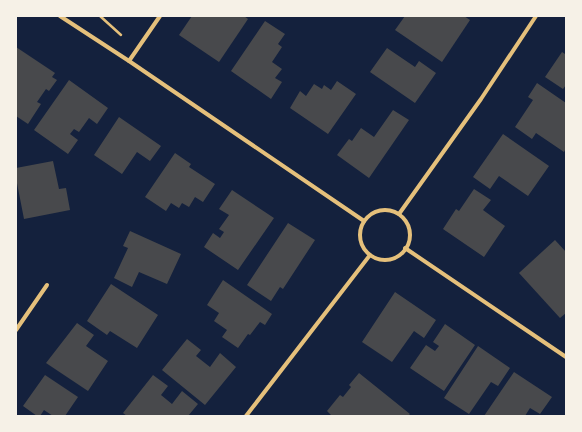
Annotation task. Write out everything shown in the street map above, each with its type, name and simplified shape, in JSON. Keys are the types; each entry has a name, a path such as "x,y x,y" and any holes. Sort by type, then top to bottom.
{"street":[{"path":"60,16 129,61 364,221"},
{"path":"129,61 160,16"},
{"path":"399,214 536,16"},
{"path":"380,210 399,214 409,229 405,248 390,259 379,259 370,255 363,248 360,240 364,221 380,210"},
{"path":"405,248 566,357"},
{"path":"246,416 370,255"},
{"path":"16,330 47,285"}],"path":[{"path":"100,16 121,35"}],"building":[{"path":"192,16 244,16 248,19 219,62 179,35"},
{"path":"405,16 464,16 470,20 442,62 395,30"},
{"path":"265,21 285,34 278,44 282,47 272,62 282,69 275,78 282,82 271,99 231,71"},
{"path":"16,47 55,73 52,77 57,80 49,91 46,89 37,102 41,104 28,124 16,116"},
{"path":"387,48 415,67 419,61 436,73 415,103 370,72"},
{"path":"562,52 565,54 566,52 566,85 563,89 545,77"},
{"path":"69,80 108,108 97,124 89,118 79,132 74,129 70,134 78,140 68,154 34,130"},
{"path":"337,81 356,94 328,134 290,108 300,91 306,96 314,84 322,89 324,85 331,90"},
{"path":"537,83 566,103 566,148 564,152 536,133 532,139 515,127 533,100 528,97"},
{"path":"393,110 409,120 369,178 337,155 349,139 352,141 361,128 374,137"},
{"path":"119,117 161,146 150,161 137,152 122,174 94,155"},
{"path":"503,134 549,166 528,196 499,176 490,189 473,177"},
{"path":"175,153 191,164 189,167 215,184 203,202 195,197 189,207 182,203 179,208 171,203 166,211 145,197"},
{"path":"53,161 59,189 66,188 70,210 24,219 16,178 16,168"},
{"path":"474,189 491,200 483,210 505,226 484,257 443,229 456,209 459,211"},
{"path":"232,190 274,218 238,270 204,247 213,233 220,238 224,232 219,229 229,215 219,209"},
{"path":"288,223 315,240 283,289 280,287 271,301 247,285"},
{"path":"130,231 181,254 167,284 139,272 132,287 114,278 128,248 123,246"},
{"path":"555,240 566,252 566,313 560,318 519,273"},
{"path":"223,280 272,314 265,325 260,322 250,335 248,334 238,348 222,337 227,330 214,321 219,313 207,305"},
{"path":"111,284 158,315 137,348 110,331 107,335 87,321"},
{"path":"395,292 436,320 424,338 414,331 392,362 362,342"},
{"path":"77,323 94,335 86,346 108,361 88,391 46,363"},
{"path":"445,324 475,345 444,391 410,368 426,345 435,351 439,346 433,342"},
{"path":"187,339 201,350 196,356 210,367 220,353 236,367 205,405 162,370"},
{"path":"478,346 510,368 498,386 491,382 469,414 444,398"},
{"path":"514,372 552,397 540,414 530,408 525,416 484,416"},
{"path":"359,373 410,414 408,416 332,416 327,411 340,395 343,397 351,387 349,385"},
{"path":"45,375 78,397 65,416 53,416 44,410 40,416 37,416 23,406"},
{"path":"153,375 168,386 161,395 172,404 182,391 198,404 188,416 127,416 123,413"}]}
